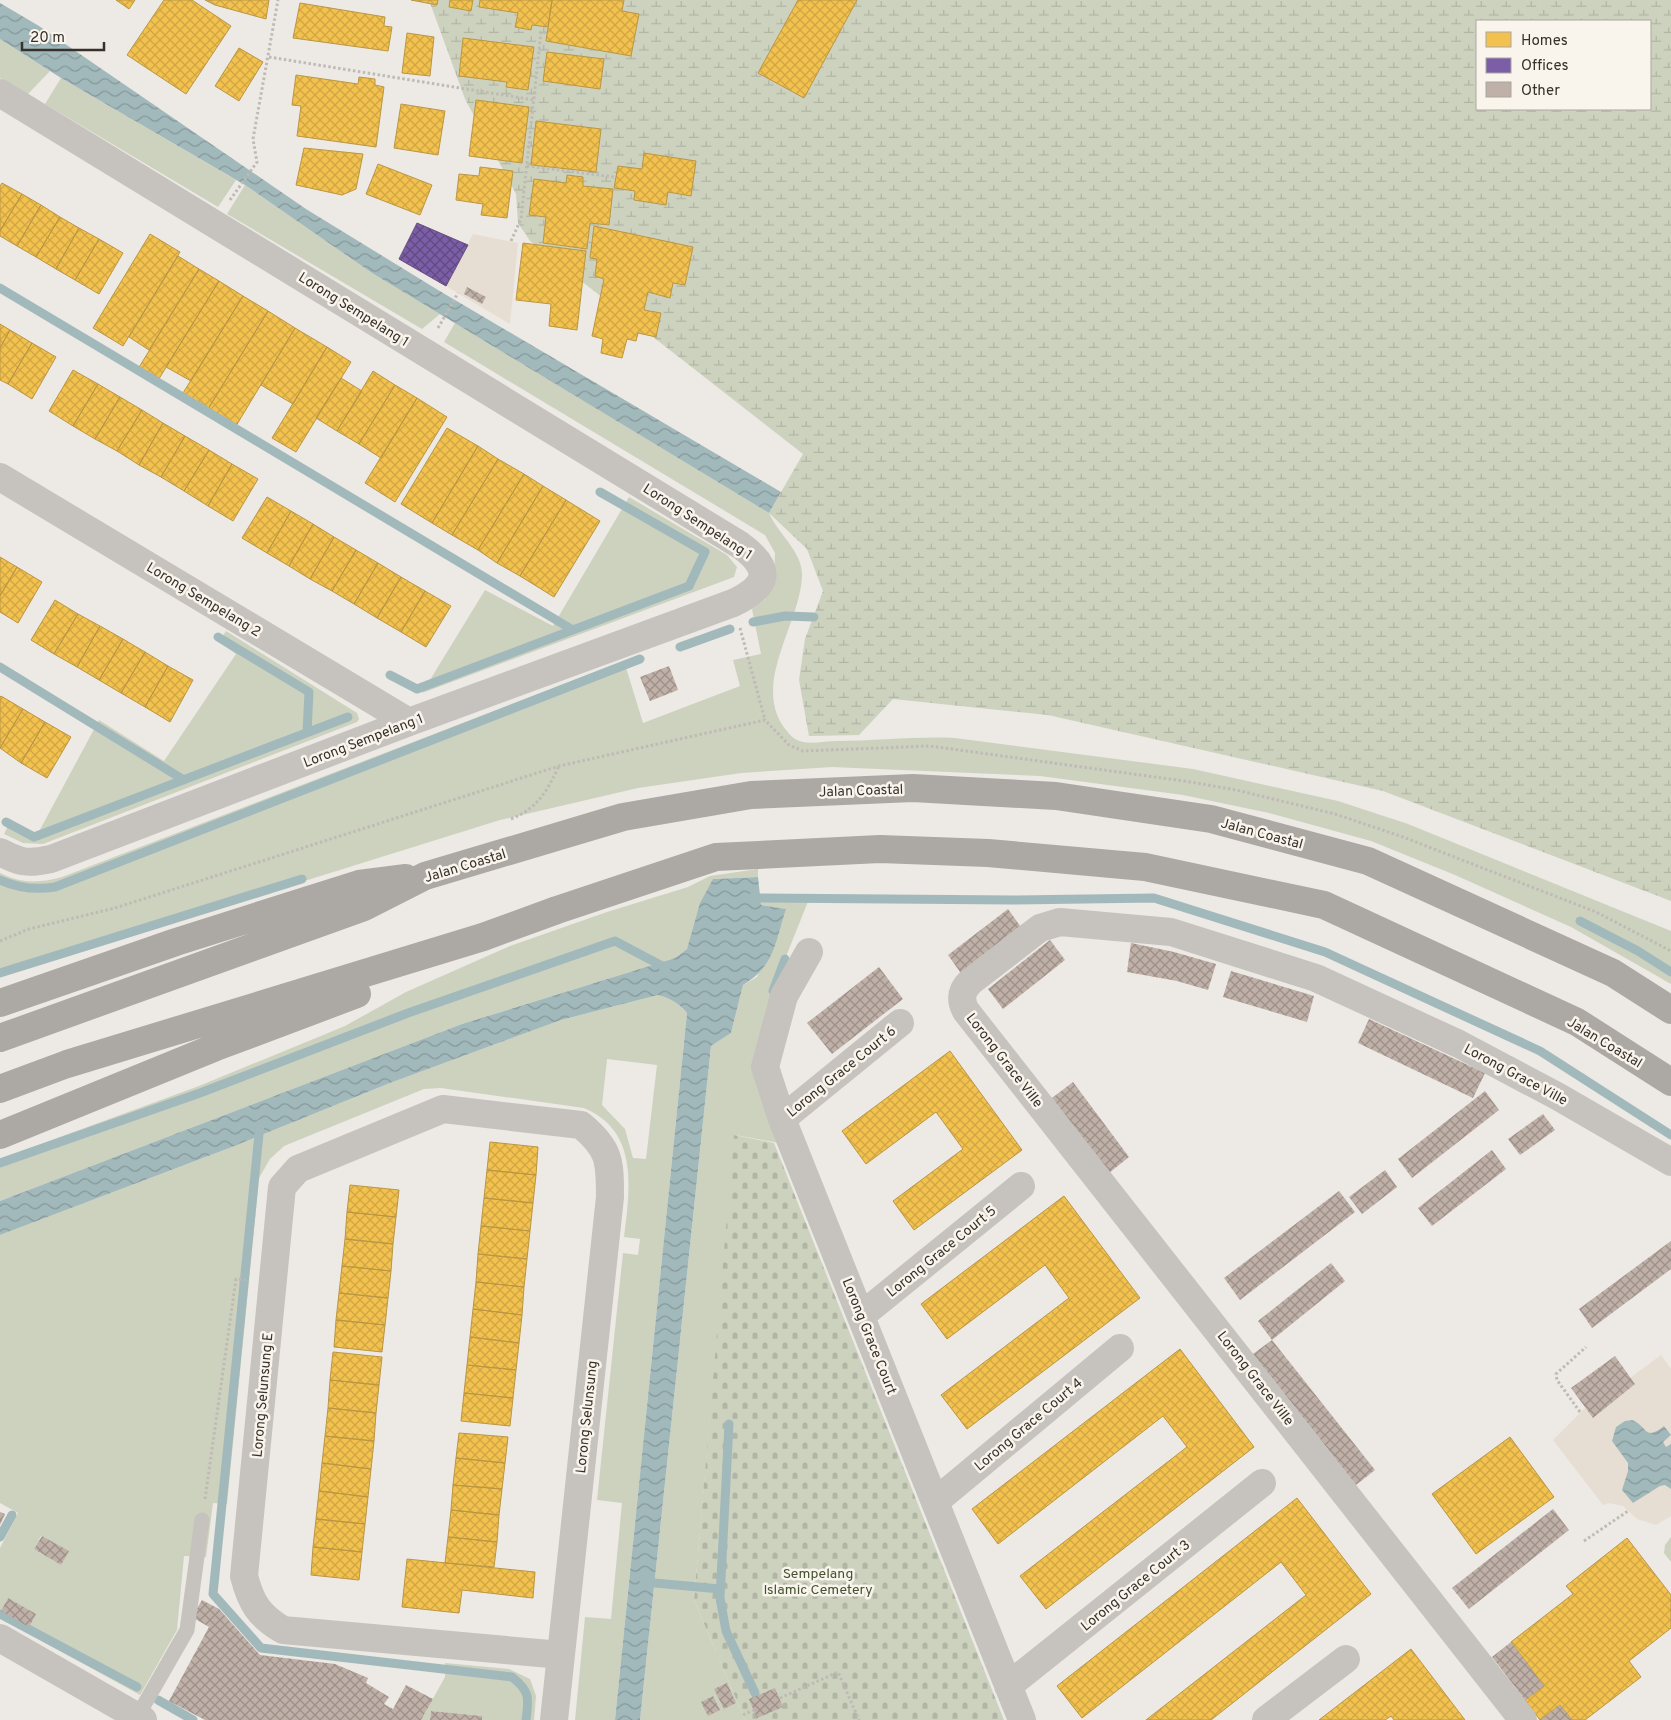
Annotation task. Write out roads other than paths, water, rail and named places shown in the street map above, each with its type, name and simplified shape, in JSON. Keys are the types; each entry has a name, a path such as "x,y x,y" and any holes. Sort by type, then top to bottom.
{"highway":[{"name":"Jalan Coastal","path":"0,1038 364,908 425,876 623,817 751,795 913,788 1056,796 1211,819 1368,861 1613,974 1671,1010"},
{"name":"Jalan Coastal","path":"0,1089 67,1064 484,937 557,910 716,857 880,849 988,853 1145,867 1324,905 1577,1022 1671,1082"},
{"path":"0,1004 176,942 359,884 425,876"},
{"path":"0,1134 216,1047 428,967 484,937"}],"street":[{"name":"Lorong Sempelang 1","path":"0,94 740,545 757,557 762,572 760,585 753,594 733,603 409,722 51,859 31,864 15,860 0,852"},
{"name":"Lorong Sempelang 2","path":"0,477 409,722"},
{"name":"Lorong Grace Ville","path":"1523,1720 966,1011 962,1004 964,988 1040,928 1060,922 1172,932 1316,978 1459,1044 1557,1096 1671,1162"},
{"name":"Lorong Grace Court","path":"808,952 784,996 765,1068 782,1120 862,1315 1022,1720"},
{"name":"Lorong Grace Court 6","path":"782,1120 900,1023"},
{"name":"Lorong Selunsung E","path":"561,1655 283,1630 266,1620 257,1608 249,1594 244,1576 282,1187 298,1169 443,1109 582,1125"},
{"name":"Lorong Selunsung","path":"554,1720 610,1197 610,1167 599,1140 582,1125"},
{"name":"Lorong Grace Court 5","path":"862,1315 1021,1186"},
{"name":"Lorong Grace Court 4","path":"936,1501 1120,1348"},
{"name":"Lorong Grace Court 3","path":"1008,1686 1262,1483"},
{"path":"0,1638 140,1718"},
{"path":"1266,1720 1346,1659"}],"lane":[{"path":"140,1718 187,1630 202,1520"}],"water":[{"path":"0,3 39,26 306,209 438,290 781,492 769,513 372,273 245,185 61,78 0,39"},
{"path":"758,877 761,905 786,909 776,943 768,961 754,978 743,985 731,1033 711,1046 640,1720 615,1720 687,1013 680,1006 671,999 658,995 561,1020 390,1083 232,1147 0,1235 0,1201 462,1024 675,958 687,949 700,903 713,879"},
{"path":"1632,1420 1649,1433 1658,1431 1664,1426 1671,1435 1663,1442 1666,1447 1671,1444 1671,1489 1665,1485 1660,1486 1633,1503 1622,1490 1628,1471 1628,1463 1612,1441 1616,1427 1625,1421"}],"waterway":[{"path":"0,288 573,630"},
{"path":"390,675 417,689 689,586 705,552 600,492"},
{"path":"753,622 785,616 814,617"},
{"path":"680,647 730,629"},
{"path":"218,637 309,692 307,732"},
{"path":"0,880 27,888 55,887 640,659"},
{"path":"0,667 184,780"},
{"path":"6,822 34,837 348,717"},
{"path":"0,973 302,879"},
{"path":"751,898 1013,900 1154,898 1325,952 1540,1051 1671,1135"},
{"path":"1580,921 1638,951 1671,972"},
{"path":"0,1163 200,1093 408,1013 615,941 666,968"},
{"path":"773,991 785,959"},
{"path":"260,1124 213,1594 261,1648 512,1677 522,1687 527,1696 526,1720"},
{"path":"729,1424 720,1598 726,1631 755,1693"},
{"path":"0,1537 12,1515"},
{"path":"644,1582 720,1589"},
{"path":"0,1614 137,1687"},
{"path":"158,1700 193,1720"}],"park label":[{"name":"Sempelang Islamic Cemetery","path":"818,1582"}]}
